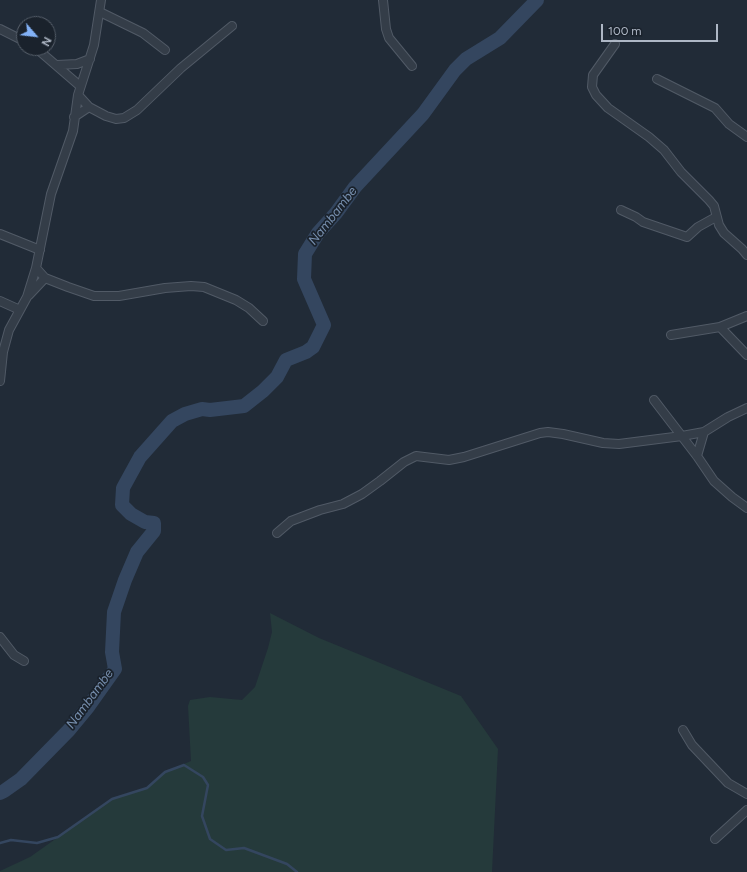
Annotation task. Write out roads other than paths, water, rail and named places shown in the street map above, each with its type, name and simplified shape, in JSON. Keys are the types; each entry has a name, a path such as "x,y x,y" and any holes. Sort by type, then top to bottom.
{"street":[{"path":"0,381 3,352 8,330 26,298 36,268 51,194 73,131 78,95 94,45 101,0"},
{"path":"384,0 386,29 389,38 412,66"},
{"path":"100,12 143,33 165,50"},
{"path":"78,95 89,107 106,116 124,118 137,110 181,68 232,26"},
{"path":"0,30 16,37"},
{"path":"614,44 593,75 592,87 596,95 608,108 649,137 664,150 681,172 710,200 714,206 719,225 724,233 747,255"},
{"path":"46,56 80,86"},
{"path":"57,65 77,64 90,59"},
{"path":"657,79 715,108 729,124 747,137"},
{"path":"74,117 89,107"},
{"path":"621,210 643,222 687,237 698,227 716,217"},
{"path":"0,234 40,250"},
{"path":"36,268 45,278 94,296 119,296 165,288 191,286 204,287 236,300 249,308 263,322"},
{"path":"4,303 26,298 45,278"},
{"path":"4,303 20,310"},
{"path":"671,335 720,327 747,316"},
{"path":"720,327 747,355"},
{"path":"654,400 697,456 714,481 747,508"},
{"path":"277,533 291,521 320,510 343,504 362,494 404,462 416,456 448,460 464,457 540,433 548,432 603,443 619,444 682,436 704,432 728,417 747,408"},
{"path":"697,456 704,432"},
{"path":"0,638 14,655 24,661"},
{"path":"683,730 692,745 728,783 747,794"},
{"path":"715,839 747,810"}],"waterway":[{"name":"Nambambe","path":"0,793 21,779 69,730 88,707 115,669 112,652 114,612 137,552 154,531 154,523 145,522 131,514 122,505 123,488 140,457 172,421 185,414 202,409 210,410 244,406 263,391 277,377 286,360 306,352 313,347 324,325 304,279 305,254 318,233 336,213 355,187 423,114 455,70 466,59 500,38 537,0"},
{"path":"0,843 11,840 37,843 58,837 112,799 147,788 165,772 184,765 203,777 208,785 202,816 210,839 226,850 244,848 287,864 297,872"}]}
